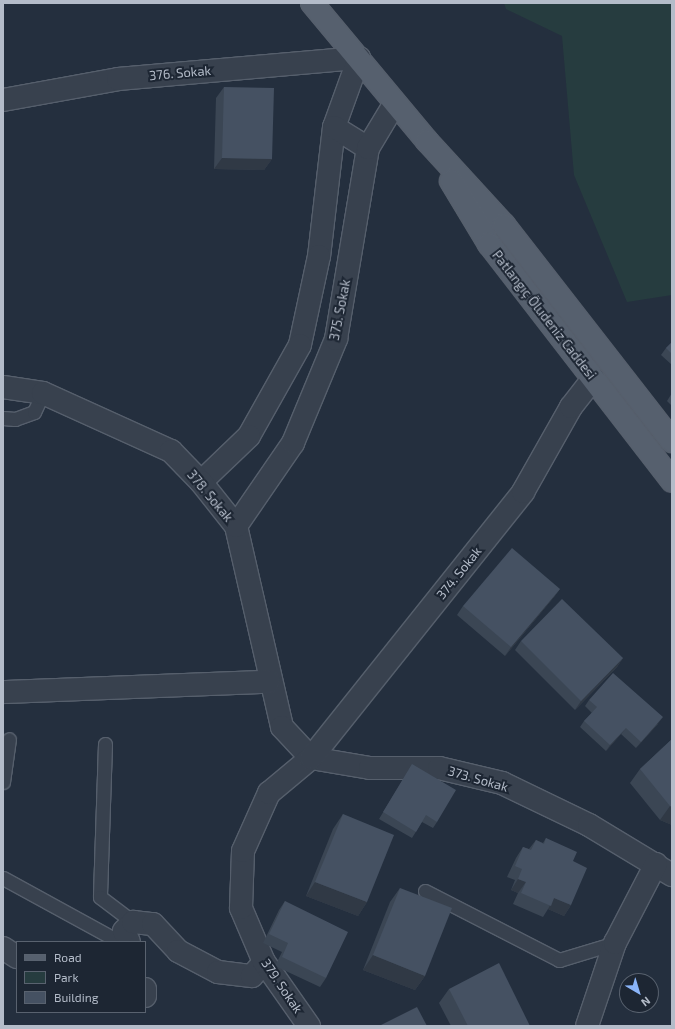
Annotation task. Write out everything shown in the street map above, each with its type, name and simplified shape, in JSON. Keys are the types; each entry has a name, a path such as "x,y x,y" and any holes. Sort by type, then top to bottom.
{"main road":[{"name":"Patlangıç Öludeniz Caddesi","path":"312,3 427,141 504,225 672,441"},
{"name":"Patlangıç Öludeniz Caddesi","path":"427,141 489,244 672,481"}],"street":[{"name":"376. Sokak","path":"3,100 118,79 359,58"},
{"path":"200,482 249,436 300,345 320,256 334,127 359,58"},
{"name":"375. Sokak","path":"236,526 293,443 336,339 368,148 395,102"},
{"path":"334,127 368,148"},
{"name":"374. Sokak","path":"311,758 524,492 571,407 593,379"},
{"name":"378. Sokak","path":"3,387 43,393 171,451 200,482 236,526 269,682 282,727 311,758"},
{"path":"3,692 269,682"},
{"name":"373. Sokak","path":"311,758 370,768 439,768 502,783 589,825 664,869"},
{"name":"379. Sokak","path":"309,1026 264,962 241,908 243,851 269,793 311,758"},
{"path":"586,1026 615,943 664,869"},
{"path":"131,932 153,924 178,951 218,972 252,976 264,962"},
{"path":"3,948 16,956"}],"lane":[{"path":"3,418 14,419 34,412 43,393"},
{"path":"3,782 9,739"},
{"path":"105,744 100,898 131,932"},
{"path":"3,878 118,941"},
{"path":"425,891 559,960 615,943"}],"green space":[{"path":"504,3 672,3 672,295 627,302 574,175 562,36 506,9"}],"building":[{"path":"224,87 274,88 272,159 222,158"},
{"path":"672,342 672,354 666,348"},
{"path":"512,548 560,589 511,647 463,606"},
{"path":"562,599 623,658 581,701 521,641"},
{"path":"613,673 663,717 641,742 626,728 610,745 584,721 597,707 589,700"},
{"path":"672,739 672,807 640,769"},
{"path":"412,764 456,790 437,822 426,815 416,832 383,812"},
{"path":"343,814 394,835 367,902 315,882"},
{"path":"546,838 577,852 573,861 587,868 571,905 554,898 551,906 521,893 526,882 518,879 522,869 515,866 523,847 531,850 536,840 544,844"},
{"path":"400,888 452,908 425,976 373,955"},
{"path":"285,901 348,932 326,978 282,957 288,943 269,934"},
{"path":"499,963 530,1026 468,1026 449,989"},
{"path":"417,1007 427,1026 379,1026"}]}
